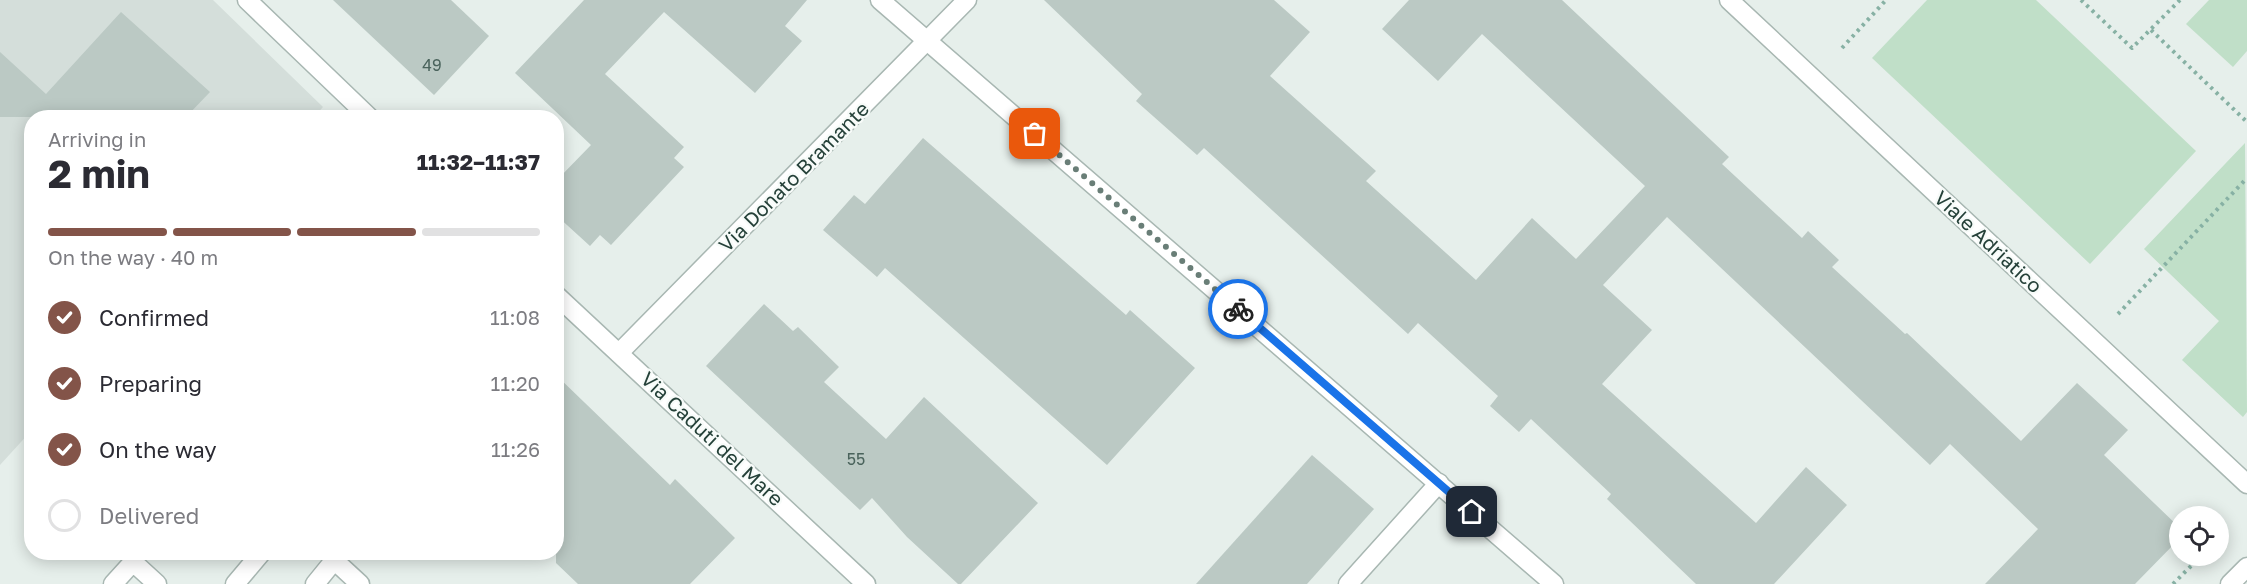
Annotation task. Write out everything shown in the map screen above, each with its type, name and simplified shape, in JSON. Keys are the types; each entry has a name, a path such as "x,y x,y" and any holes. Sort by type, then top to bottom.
{"street":[{"path":"247,0 362,110"},
{"path":"880,0 1554,584"},
{"name":"Via Donato Bramante","path":"619,353 967,0"},
{"name":"Viale Adriatico","path":"1730,0 2247,484"},
{"name":"Via Caduti del Mare","path":"564,303 866,584"},
{"path":"1348,584 1439,483"},
{"path":"235,584 255,560"},
{"path":"315,584 335,560"},
{"path":"341,560 360,584"},
{"path":"113,584 134,561 157,584"},
{"path":"2230,584 2247,567"}],"path":[{"path":"1842,48 1886,0"},
{"path":"2081,0 2132,48 2180,0"},
{"path":"2151,30 2247,122"},
{"path":"2093,341 2247,178"},
{"path":"2174,584 2191,566"}],"shaded area":[{"path":"0,0 213,0 323,107 320,110 24,110 24,439 0,465"}],"green space":[{"path":"1927,0 2036,0 2196,151 2090,264 1872,58"},
{"path":"2209,0 2247,0 2247,51 2233,67 2186,24"},
{"path":"2245,143 2247,412 2243,417 2182,360 2219,321 2144,249"}],"building":[{"path":"333,0 451,0 489,36 434,95"},
{"path":"584,0 807,0 785,26 802,41 755,93 664,12 605,74 684,147 674,158 684,167 611,245 600,235 590,246 564,222 564,173 591,145 564,119 564,110 554,110 515,73"},
{"path":"1044,0 1274,0 1310,32 1270,76 1376,171 1366,181 1476,280 1532,218 1576,259 1645,186 1482,34 1438,81 1382,29 1409,0 1562,0 1729,157 1722,164 1802,238 1808,231 1839,260 1832,267 1905,334 1907,333 2021,441 2077,383 2128,430 2104,455 2169,517 2169,549 2135,584 1985,584 2038,529 1950,444 1930,465 1667,217 1603,285 1652,330 1602,384 1756,523 1806,467 1847,505 1774,584 1696,584 1607,499 1611,494 1531,419 1519,432 1490,406 1498,396 1418,323 1408,334 1204,148 1197,155 1136,101 1142,94"},
{"path":"121,12 210,92 193,110 24,110 24,117 0,117 0,52 46,94"},
{"path":"923,138 1126,315 1130,310 1195,368 1107,465 885,268 877,277 823,230 854,195 865,204"},
{"path":"764,304 793,331 798,327 839,367 824,382 886,439 924,397 1038,503 961,584 958,584 907,537 872,498 860,510 706,366"},
{"path":"564,383 670,485 675,479 735,538 690,584 578,584 556,563 556,560 564,560"},
{"path":"1312,455 1374,509 1307,584 1196,584"}],"way so far":[{"path":"1035,134 1238,309"}],"route":[{"path":"1238,309 1472,512"}]}
